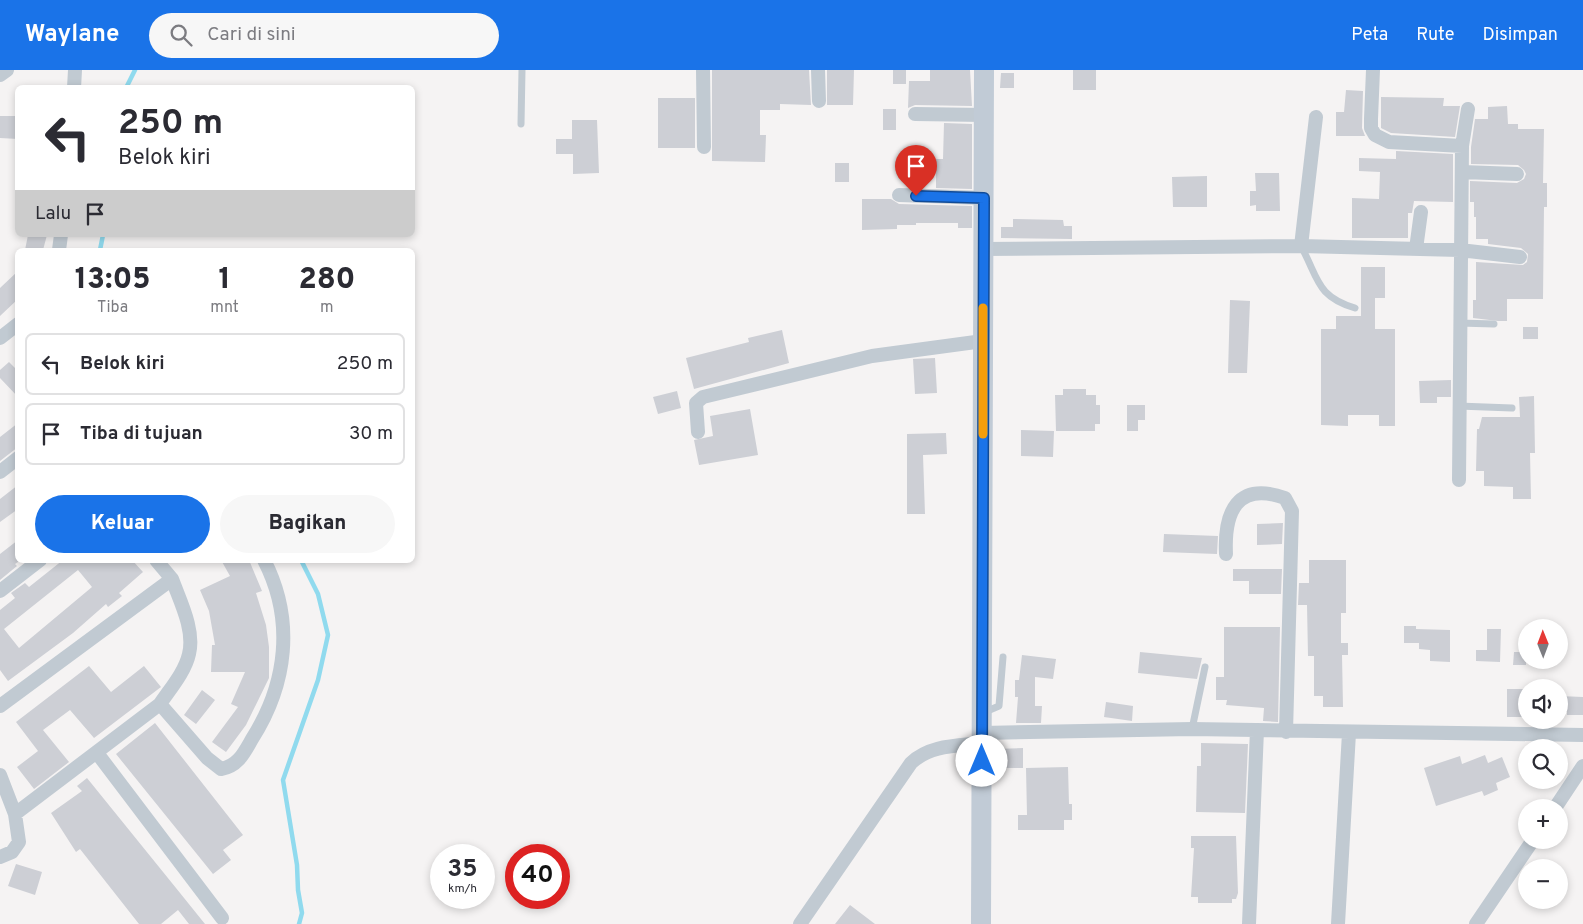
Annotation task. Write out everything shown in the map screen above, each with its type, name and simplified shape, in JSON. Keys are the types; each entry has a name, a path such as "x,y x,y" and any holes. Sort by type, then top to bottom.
{"street":[{"path":"0,75 7,70"},
{"path":"74,85 75,70"},
{"path":"703,70 704,147"},
{"path":"818,70 818,101"},
{"path":"981,924 984,70"},
{"path":"1373,70 1371,128 1375,134 1389,142 1462,146"},
{"path":"1458,480 1462,146 1468,109"},
{"path":"915,114 984,115"},
{"path":"1301,246 1316,117"},
{"path":"1462,172 1517,174"},
{"path":"900,195 984,198"},
{"path":"1416,249 1421,212"},
{"path":"983,249 1301,246 1460,250 1520,257"},
{"path":"0,338 15,326"},
{"path":"698,432 696,403 703,398 872,356 983,342"},
{"path":"0,472 15,460"},
{"path":"1226,554 1225,534 1233,507 1238,500 1246,495 1257,494 1285,498 1292,511 1286,732"},
{"path":"0,591 36,563"},
{"path":"15,814 160,704 178,678 189,654 187,621 172,579 159,563"},
{"path":"160,704 207,758 221,769 231,767 239,760 263,722 280,678 284,633 279,603 265,563"},
{"path":"0,706 172,579"},
{"path":"800,924 911,763 921,754 939,748 982,738 1192,729 1286,732 1583,735"},
{"path":"1249,924 1257,730"},
{"path":"1338,924 1350,732"},
{"path":"97,753 222,918"},
{"path":"1561,799 1583,766"},
{"path":"0,774 15,814 19,842 12,852 0,857"},
{"path":"1476,924 1527,849"}],"lane":[{"path":"521,124 522,70"},
{"path":"1301,246 1325,293 1337,302 1355,308"},
{"path":"1459,323 1494,324"},
{"path":"1458,406 1512,408"},
{"path":"982,712 999,706 1003,657"},
{"path":"1192,729 1205,667"}],"building":[{"path":"712,70 809,70 811,105 780,104 780,110 760,110 760,135 766,135 765,162 712,161"},
{"path":"827,70 854,70 853,105 827,105"},
{"path":"893,70 906,70 906,84 893,84"},
{"path":"930,70 970,70 972,106 915,105 908,108 909,81 930,81"},
{"path":"1073,70 1096,70 1096,90 1073,90"},
{"path":"1001,73 1014,73 1014,88 1000,88"},
{"path":"1346,90 1363,91 1362,128 1365,136 1336,136 1336,112 1344,112"},
{"path":"1381,97 1444,98 1443,106 1460,106 1455,137 1391,133 1381,128"},
{"path":"658,98 695,98 695,148 658,148"},
{"path":"1507,106 1508,124 1518,124 1518,129 1544,129 1543,183 1547,183 1547,207 1544,207 1543,299 1507,299 1507,321 1498,321 1473,318 1473,300 1476,300 1476,262 1523,265 1527,262 1528,254 1521,248 1488,244 1488,239 1476,239 1476,217 1474,217 1474,202 1470,202 1470,181 1517,183 1524,179 1526,174 1518,165 1471,164 1471,147 1475,119 1488,119 1488,107"},
{"path":"883,109 896,109 896,130 883,130"},
{"path":"0,116 15,116 15,139 0,138"},
{"path":"572,120 597,120 599,173 573,174 573,154 556,154 556,139 572,139"},
{"path":"944,123 972,124 972,189 936,188 936,159 943,159"},
{"path":"1396,151 1453,154 1453,202 1414,201 1412,213 1408,213 1408,238 1352,238 1352,198 1379,199 1380,172 1359,171 1359,158 1396,159"},
{"path":"835,163 849,163 849,182 835,182"},
{"path":"1255,173 1279,173 1280,211 1256,211 1256,205 1250,206 1250,191 1256,191"},
{"path":"1207,176 1207,207 1173,207 1172,177"},
{"path":"862,199 891,199 899,204 972,206 972,228 958,228 958,223 916,223 916,225 897,225 897,229 862,230"},
{"path":"1013,219 1063,220 1064,226 1072,226 1072,239 1001,238 1001,227 1013,227"},
{"path":"28,237 46,237 44,248 25,248"},
{"path":"1361,267 1385,267 1385,298 1375,298 1375,329 1395,329 1395,426 1379,426 1379,415 1348,415 1348,426 1321,425 1321,329 1336,329 1336,316 1361,316"},
{"path":"15,274 15,302 0,316 0,288"},
{"path":"1230,300 1250,301 1247,373 1228,373"},
{"path":"1523,327 1538,327 1538,339 1523,339"},
{"path":"782,330 789,363 694,389 686,358 749,342 748,338"},
{"path":"935,358 937,393 915,394 913,359"},
{"path":"9,362 15,368 15,394 0,378 0,370"},
{"path":"1451,380 1451,397 1437,397 1437,403 1420,403 1419,381"},
{"path":"1063,389 1086,389 1086,395 1096,395 1096,405 1100,405 1100,424 1095,424 1095,431 1056,431 1055,395 1063,395"},
{"path":"677,391 681,408 658,414 653,397"},
{"path":"1534,396 1535,453 1530,453 1531,499 1513,499 1513,487 1484,486 1484,471 1476,471 1477,429 1479,429 1482,417 1520,417 1519,397"},
{"path":"1127,405 1145,405 1145,420 1138,420 1138,431 1127,431"},
{"path":"750,409 758,455 699,465 694,440 713,436 710,416"},
{"path":"15,425 15,449 0,461 0,437"},
{"path":"1021,430 1054,431 1053,457 1021,456"},
{"path":"946,433 947,454 923,455 925,514 907,514 907,434"},
{"path":"15,487 15,511 0,522 0,499"},
{"path":"1283,523 1282,544 1257,545 1257,524"},
{"path":"1164,534 1218,536 1217,554 1163,552"},
{"path":"15,542 15,564 17,566 0,580 0,554"},
{"path":"1309,560 1346,560 1346,613 1341,613 1341,643 1348,643 1348,655 1342,655 1343,707 1323,707 1323,696 1314,696 1314,656 1308,656 1307,605 1298,605 1299,583 1309,583"},
{"path":"59,563 135,563 143,572 119,593 122,596 108,607 106,604 73,633 8,681 0,670 0,610 15,598 11,593 25,583 29,587","holes":["78,570 92,587 19,648 4,629"]},
{"path":"223,563 250,563 262,591 256,593 266,625 269,647 269,678 246,725 226,752 212,742 238,707 231,704 245,672 211,672 212,645 215,645 209,611 200,590 230,576"},
{"path":"1233,569 1282,569 1281,594 1249,594 1249,581 1233,581"},
{"path":"1404,626 1416,626 1416,629 1450,630 1450,662 1430,661 1430,650 1419,649 1419,643 1404,643"},
{"path":"1224,627 1280,627 1278,722 1263,721 1264,708 1226,705 1227,700 1216,700 1216,677 1224,677"},
{"path":"1487,629 1501,629 1500,662 1476,661 1476,650 1487,650"},
{"path":"1140,652 1202,658 1197,679 1138,673"},
{"path":"1514,652 1518,652 1518,665 1513,665"},
{"path":"1022,655 1056,659 1053,679 1035,677 1035,706 1042,706 1041,723 1016,723 1018,697 1015,697 1015,680 1019,680"},
{"path":"89,666 111,692 144,666 161,687 94,738 70,710 43,730 69,762 34,789 17,767 38,751 16,722"},
{"path":"1507,689 1518,689 1518,717 1507,717"},
{"path":"202,690 215,700 196,724 184,715"},
{"path":"1568,696 1583,697 1583,715 1568,715"},
{"path":"1106,702 1133,706 1132,721 1104,717"},
{"path":"155,723 243,835 223,850 231,860 213,874 116,754"},
{"path":"1201,743 1248,744 1245,813 1196,812 1197,766 1201,766"},
{"path":"1023,748 1023,768 996,768 996,749"},
{"path":"1485,755 1488,763 1502,757 1510,777 1496,783 1498,790 1484,796 1482,791 1436,806 1424,768 1460,756 1462,764"},
{"path":"1068,767 1069,804 1072,804 1072,820 1064,820 1064,830 1018,830 1018,815 1027,815 1026,768"},
{"path":"87,778 205,924 189,924 178,910 161,924 139,924 80,849 76,852 51,813 82,791 77,786"},
{"path":"1191,836 1236,836 1238,893 1236,899 1232,899 1232,903 1198,903 1198,897 1191,897 1194,848 1191,848"},
{"path":"16,864 42,872 35,895 8,886"},
{"path":"850,905 875,924 835,924"}],"waterway":[{"path":"128,85 135,70"},
{"path":"100,248 103,237"},
{"path":"299,924 302,913 298,890 297,865 283,780 318,680 328,635 318,594 302,563"}],"slow traffic":[{"path":"983,308 983,434"}],"route":[{"path":"916,196 984,198 982,761"}]}
